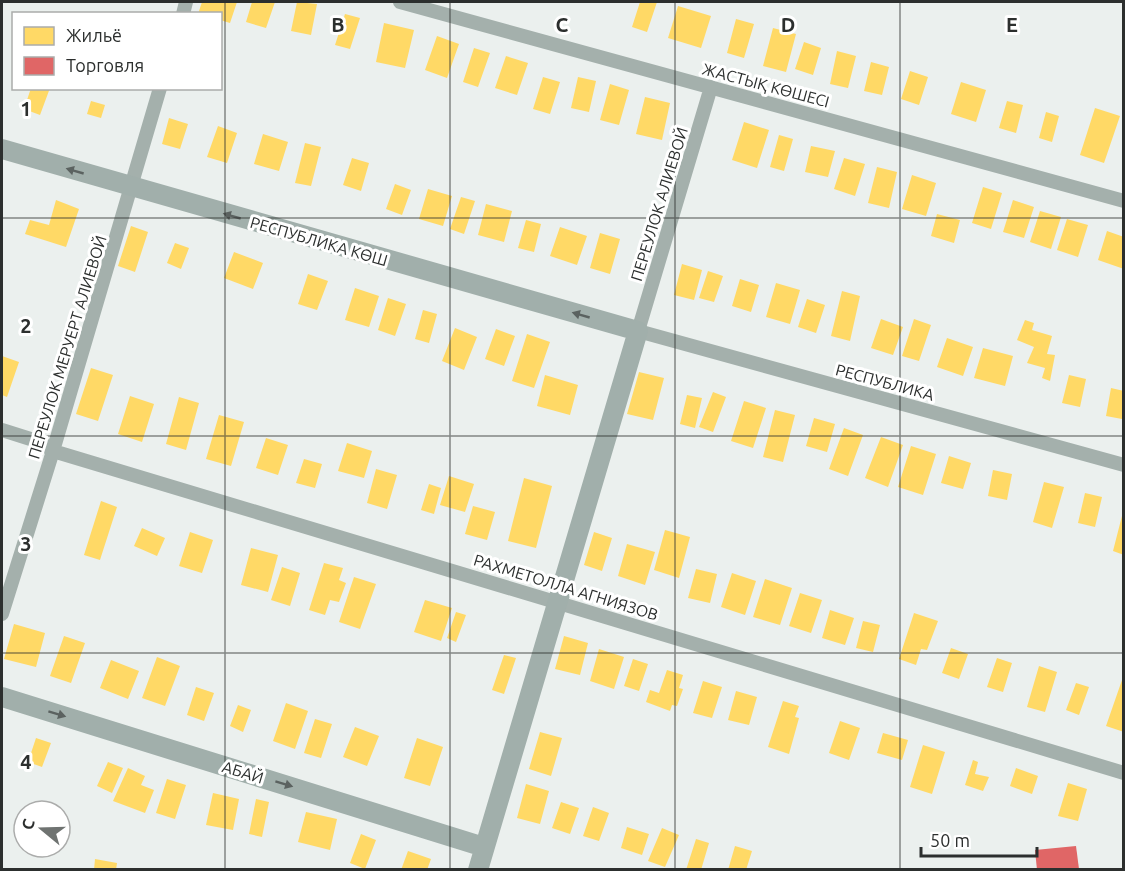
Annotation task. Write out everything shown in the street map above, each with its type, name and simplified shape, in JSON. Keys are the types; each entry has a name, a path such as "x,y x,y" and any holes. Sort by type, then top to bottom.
{"main road":[{"name":"РЕСПУБЛИКА КӨШ","path":"2,149 638,331"},
{"path":"478,870 638,331"},
{"name":"АБАЙ","path":"2,697 484,847"}],"street":[{"name":"ЖАСТЫҚ КӨШЕСІ","path":"400,2 1124,201"},
{"name":"ПЕРЕУЛОК АЛИЕВОЙ","path":"638,331 711,87"},
{"name":"ПЕРЕУЛОК МЕРУЕРТ АЛИЕВОЙ","path":"2,614 53,451 159,90"},
{"name":"РЕСПУБЛИКА","path":"638,331 1124,465"},
{"name":"РАХМЕТОЛЛА АГНИЯЗОВ","path":"2,430 40,442 53,451 1124,772"}],"building: Жильё":[{"path":"202,2 237,2 230,23 222,21 222,12 199,12"},
{"path":"252,2 275,2 266,28 246,22"},
{"path":"297,2 317,4 311,35 291,31"},
{"path":"640,2 657,2 647,32 632,27"},
{"path":"678,6 711,16 701,48 668,38"},
{"path":"345,14 360,18 350,49 335,45"},
{"path":"736,19 754,24 744,58 727,53"},
{"path":"384,23 414,30 405,68 376,62"},
{"path":"773,28 796,34 786,72 763,66"},
{"path":"437,36 459,44 447,78 425,70"},
{"path":"804,42 821,48 813,75 795,69"},
{"path":"474,48 490,53 478,87 463,82"},
{"path":"837,51 856,56 848,88 830,84"},
{"path":"506,56 528,63 517,95 495,88"},
{"path":"871,62 889,67 882,95 864,91"},
{"path":"910,71 928,77 919,105 901,99"},
{"path":"543,77 560,82 550,114 533,109"},
{"path":"578,77 596,81 589,112 571,108"},
{"path":"961,82 986,90 976,122 951,114"},
{"path":"610,84 629,90 619,125 600,120"},
{"path":"30,90 49,90 40,115 24,109"},
{"path":"645,97 670,103 662,140 636,134"},
{"path":"91,101 105,105 101,118 87,114"},
{"path":"1007,101 1023,105 1016,133 999,128"},
{"path":"1095,108 1120,116 1104,163 1080,155"},
{"path":"1046,112 1059,116 1052,142 1039,138"},
{"path":"169,118 188,124 180,149 162,144"},
{"path":"744,122 769,130 757,168 732,160"},
{"path":"218,126 237,133 227,163 207,157"},
{"path":"263,134 288,142 279,171 254,164"},
{"path":"779,135 793,139 784,171 770,167"},
{"path":"305,143 321,147 311,186 295,183"},
{"path":"811,146 835,151 828,177 805,172"},
{"path":"352,158 369,163 361,191 343,185"},
{"path":"844,158 865,164 855,196 834,189"},
{"path":"877,167 897,172 889,208 868,203"},
{"path":"912,175 936,183 926,216 902,209"},
{"path":"395,184 411,190 402,215 386,209"},
{"path":"983,187 1002,193 991,229 972,223"},
{"path":"428,189 452,196 443,226 419,219"},
{"path":"461,197 475,201 464,234 450,229"},
{"path":"56,200 79,209 66,247 25,234 30,220 49,225"},
{"path":"1013,200 1034,207 1024,238 1003,232"},
{"path":"486,204 512,211 504,242 478,235"},
{"path":"1040,211 1061,217 1051,249 1030,242"},
{"path":"937,214 960,220 954,243 931,236"},
{"path":"1067,219 1088,225 1078,257 1057,250"},
{"path":"526,220 541,224 534,252 518,248"},
{"path":"131,226 148,232 135,272 118,266"},
{"path":"560,227 587,236 577,265 550,256"},
{"path":"1107,231 1124,237 1124,269 1098,260"},
{"path":"600,233 620,239 610,274 590,268"},
{"path":"175,243 189,248 181,269 167,263"},
{"path":"234,252 263,263 253,289 224,278"},
{"path":"682,264 702,270 694,300 674,295"},
{"path":"708,271 723,276 714,302 699,298"},
{"path":"308,274 328,281 317,310 298,304"},
{"path":"740,279 759,285 751,312 732,306"},
{"path":"776,283 800,290 790,324 766,317"},
{"path":"355,288 379,296 369,327 345,320"},
{"path":"842,291 860,296 850,341 831,336"},
{"path":"388,298 406,304 395,336 378,330"},
{"path":"807,299 825,305 816,333 798,327"},
{"path":"423,310 437,314 429,343 415,339"},
{"path":"881,319 903,327 893,355 871,348"},
{"path":"914,319 931,325 919,361 902,356"},
{"path":"1025,320 1034,323 1032,330 1052,336 1047,354 1055,355 1050,381 1042,378 1045,368 1027,363 1034,347 1017,340"},
{"path":"455,328 477,337 464,370 442,361"},
{"path":"496,329 515,336 504,366 485,359"},
{"path":"527,334 550,342 534,388 512,381"},
{"path":"947,338 973,347 963,376 937,367"},
{"path":"983,348 1013,356 1005,386 974,378"},
{"path":"2,356 19,362 7,397 2,395"},
{"path":"91,368 113,375 98,421 76,414"},
{"path":"639,372 664,378 653,420 627,414"},
{"path":"545,375 578,385 570,415 537,406"},
{"path":"1069,375 1086,379 1080,407 1062,403"},
{"path":"1111,388 1124,391 1122,419 1106,416"},
{"path":"713,392 726,397 713,432 699,427"},
{"path":"687,395 702,398 695,428 680,424"},
{"path":"130,396 154,404 142,442 118,434"},
{"path":"179,397 199,403 186,450 166,444"},
{"path":"744,401 766,408 753,448 731,441"},
{"path":"775,410 795,415 783,462 763,457"},
{"path":"219,415 244,422 231,466 206,459"},
{"path":"814,418 835,424 827,452 806,446"},
{"path":"844,428 863,435 848,476 829,469"},
{"path":"881,437 903,445 888,487 865,478"},
{"path":"266,438 288,445 278,475 256,468"},
{"path":"347,443 372,451 364,478 338,471"},
{"path":"911,446 936,454 923,495 898,487"},
{"path":"949,456 971,463 963,489 941,483"},
{"path":"304,459 322,464 315,488 296,483"},
{"path":"376,469 397,475 387,509 367,503"},
{"path":"993,470 1012,474 1007,500 988,496"},
{"path":"449,476 474,484 465,512 440,505"},
{"path":"524,478 552,486 536,548 508,541"},
{"path":"1044,482 1064,487 1052,528 1033,522"},
{"path":"429,484 441,488 434,514 421,510"},
{"path":"1085,493 1102,497 1095,527 1078,523"},
{"path":"101,501 117,507 100,560 84,555"},
{"path":"473,506 495,512 487,540 465,534"},
{"path":"1124,508 1124,555 1113,551"},
{"path":"142,528 165,538 157,556 134,546"},
{"path":"665,530 690,537 679,578 654,570"},
{"path":"190,532 213,540 202,573 179,566"},
{"path":"594,532 612,538 602,571 584,565"},
{"path":"627,544 655,552 645,585 618,576"},
{"path":"251,548 278,555 268,592 241,585"},
{"path":"324,563 343,568 339,580 346,583 339,602 330,600 325,615 309,610"},
{"path":"282,567 300,573 290,606 271,600"},
{"path":"696,569 717,574 710,603 688,598"},
{"path":"732,573 756,581 745,615 721,607"},
{"path":"354,577 376,584 360,629 339,622"},
{"path":"765,579 792,588 780,625 753,617"},
{"path":"800,593 822,600 811,633 789,626"},
{"path":"425,600 452,608 441,641 414,632"},
{"path":"830,610 854,618 845,645 822,638"},
{"path":"456,612 466,615 456,642 447,638"},
{"path":"914,613 938,621 927,650 921,649 916,665 899,659"},
{"path":"863,621 880,625 873,652 856,648"},
{"path":"14,624 45,633 36,667 4,659"},
{"path":"64,636 85,643 71,683 50,676"},
{"path":"564,636 588,643 580,675 555,669"},
{"path":"951,648 968,654 959,679 942,673"},
{"path":"599,649 624,657 614,689 590,681"},
{"path":"504,655 516,658 504,694 492,690"},
{"path":"157,657 180,666 165,706 142,698"},
{"path":"997,658 1012,663 1003,692 987,687"},
{"path":"633,659 648,664 639,691 624,686"},
{"path":"111,660 139,671 128,699 100,688"},
{"path":"1039,666 1057,672 1045,712 1027,707"},
{"path":"667,670 683,675 679,688 683,689 677,706 672,705 670,711 646,702 650,690 659,693"},
{"path":"1122,680 1124,681 1124,732 1106,726"},
{"path":"703,681 722,687 712,718 693,713"},
{"path":"1076,683 1089,687 1079,715 1066,710"},
{"path":"196,687 214,693 204,721 187,715"},
{"path":"736,691 757,697 749,725 728,720"},
{"path":"783,701 799,706 795,717 799,718 789,754 768,747"},
{"path":"286,703 308,711 295,749 273,741"},
{"path":"238,705 251,710 243,732 230,726"},
{"path":"315,719 332,724 321,758 304,753"},
{"path":"840,721 860,728 849,760 829,753"},
{"path":"355,727 379,736 367,766 343,757"},
{"path":"540,732 562,738 551,776 529,769"},
{"path":"883,733 908,740 902,760 877,753"},
{"path":"36,738 51,743 42,767 28,762"},
{"path":"417,738 443,747 430,786 404,778"},
{"path":"923,745 945,752 932,794 910,787"},
{"path":"973,760 978,762 975,774 989,777 983,791 965,785"},
{"path":"108,762 123,768 112,793 97,786"},
{"path":"128,768 145,776 141,785 154,790 145,813 113,801"},
{"path":"1016,768 1038,776 1032,794 1010,786"},
{"path":"167,779 186,785 175,819 156,813"},
{"path":"1068,783 1087,789 1078,821 1058,816"},
{"path":"526,784 549,791 540,824 517,818"},
{"path":"213,793 239,799 233,830 206,825"},
{"path":"256,799 269,802 262,837 249,834"},
{"path":"561,802 579,808 570,834 552,828"},
{"path":"593,807 609,813 599,841 583,836"},
{"path":"306,812 337,819 330,850 298,842"},
{"path":"627,827 649,834 642,855 621,848"},
{"path":"662,828 679,835 665,867 648,861"},
{"path":"361,834 376,840 365,869 350,863"},
{"path":"696,839 709,843 701,870 686,870"},
{"path":"735,846 752,851 746,870 728,870"},
{"path":"408,851 431,859 427,870 401,870"},
{"path":"95,859 117,863 116,870 94,870"}],"building: Торговля":[{"path":"1076,846 1079,869 1037,870 1035,850"}]}
